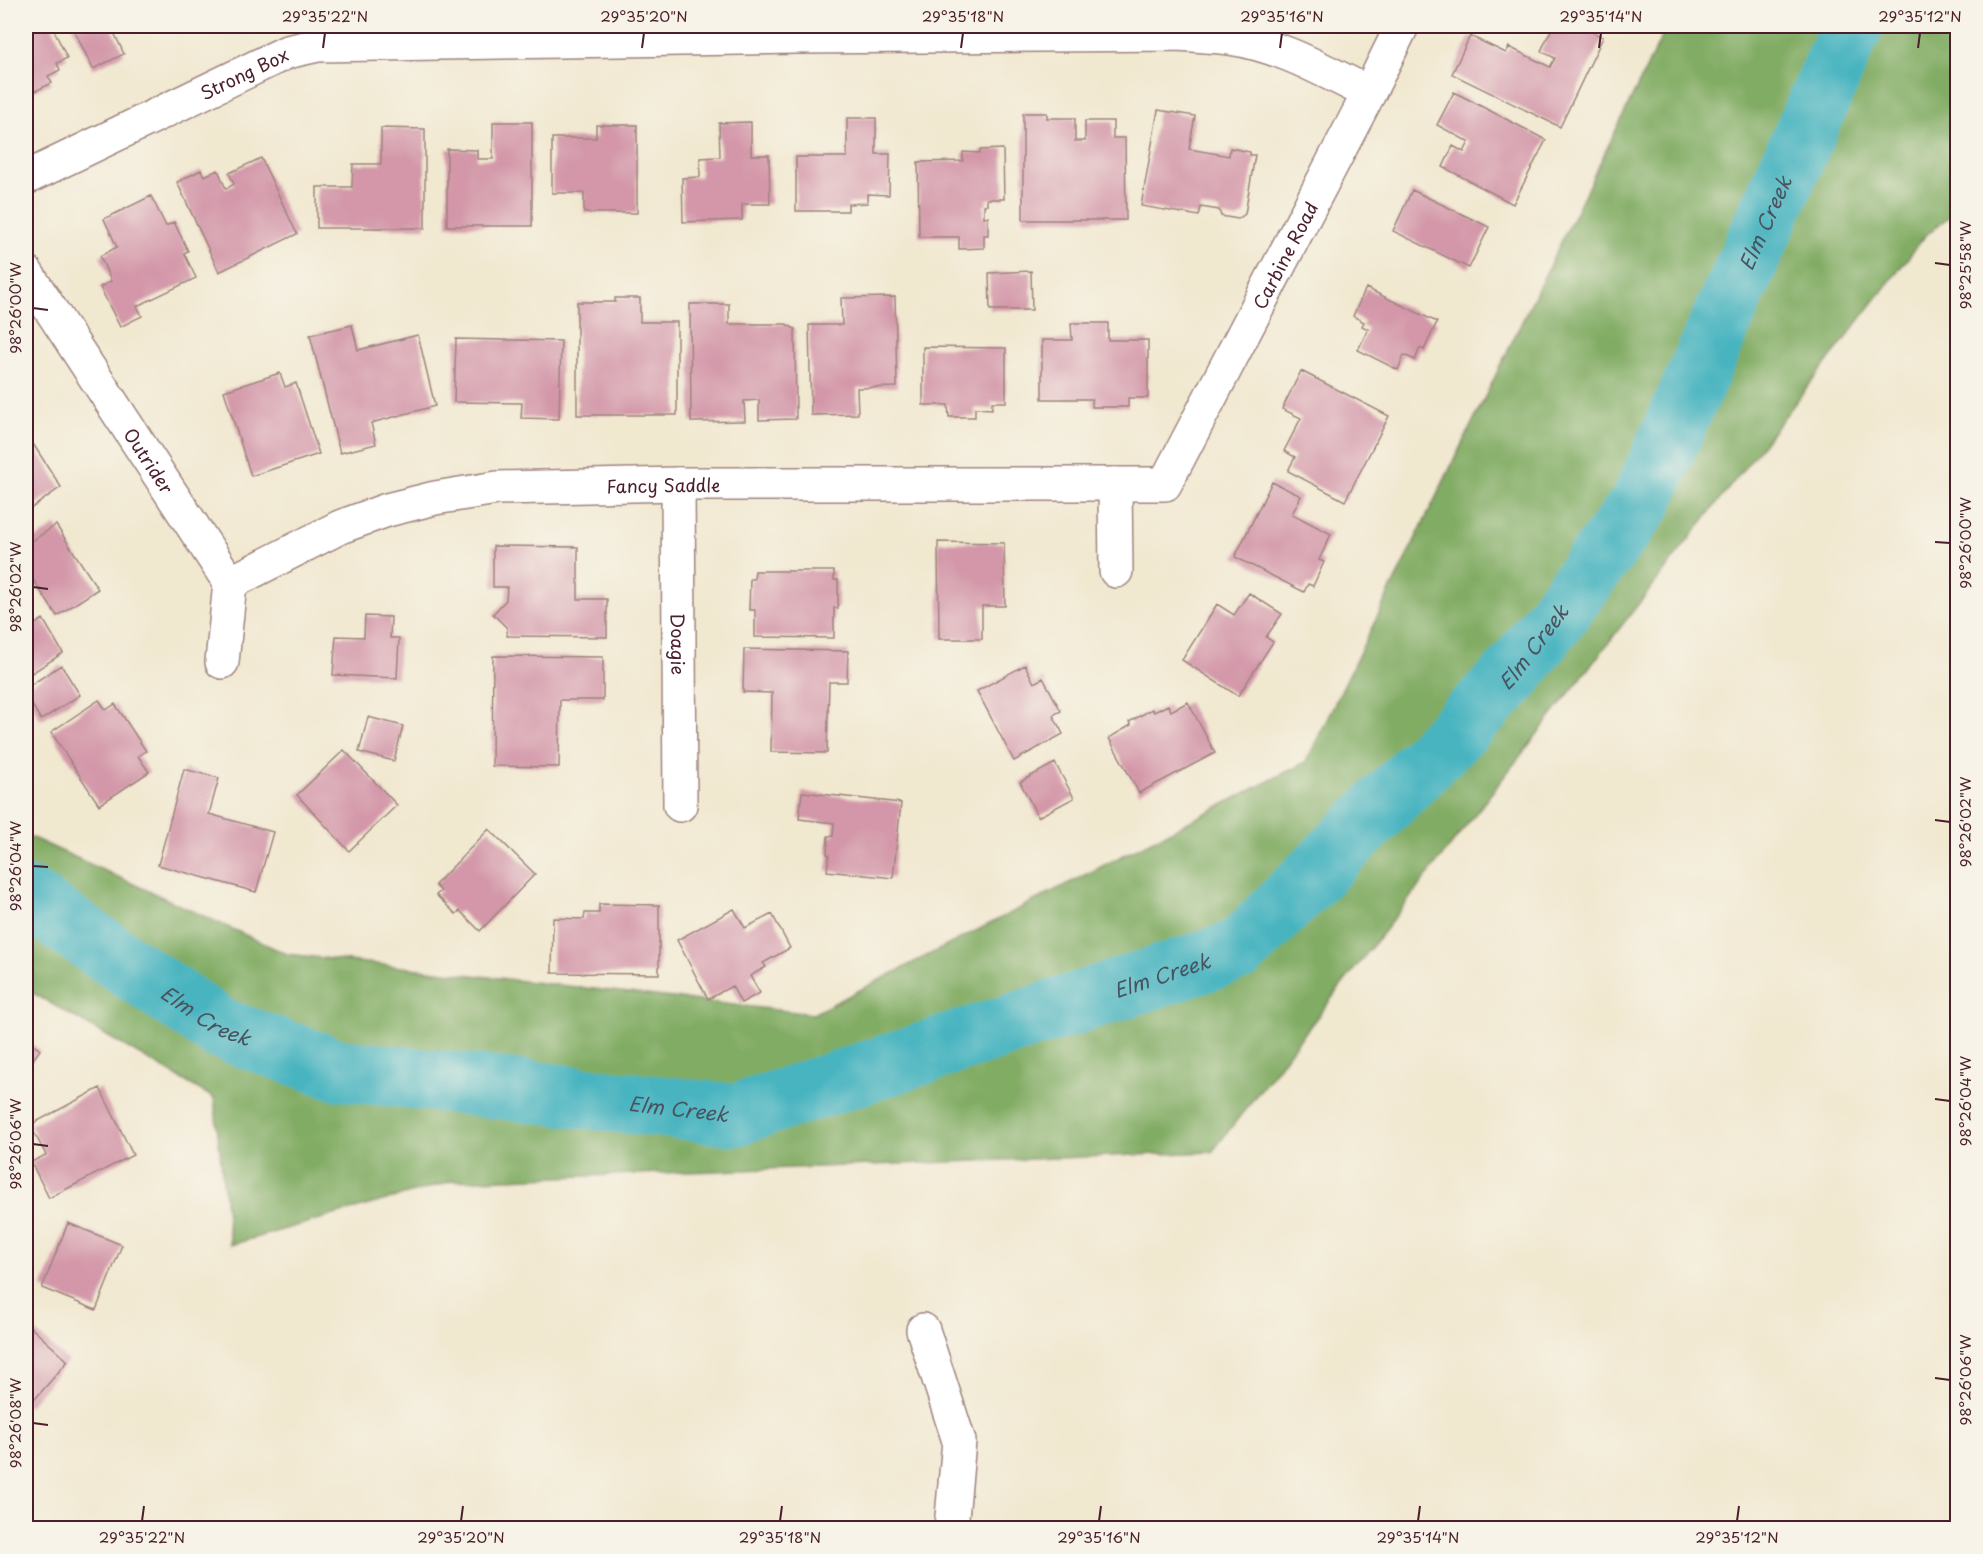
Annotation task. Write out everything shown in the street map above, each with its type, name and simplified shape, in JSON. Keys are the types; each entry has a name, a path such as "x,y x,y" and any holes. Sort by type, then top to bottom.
{"street":[{"name":"Carbine Road","path":"1166,484 1402,26"},
{"name":"Strong Box","path":"26,178 287,52 318,45 795,37 1178,34 1231,38 1263,46 1294,56 1369,93"},
{"name":"Outrider","path":"26,272 230,583"},
{"name":"Fancy Saddle","path":"230,583 340,527 387,510 435,498 497,488 678,484 1166,484"},
{"name":"Doagie","path":"678,484 680,805"},
{"path":"1115,484 1116,571"},
{"path":"222,662 230,583"},
{"path":"923,1330 959,1441 951,1528"}],"green space":[{"path":"1667,26 1957,26 1957,210 1925,236 1212,1152 452,1181 230,1245 214,1098 26,989 26,835 287,954 813,1014 1306,762"}],"building":[{"path":"26,26 52,26 67,58 57,63 60,70 48,76 52,83 27,95"},
{"path":"72,26 111,26 124,54 93,69"},
{"path":"1553,26 1579,26 1603,37 1560,127 1452,74 1470,36 1506,53 1509,47 1550,67 1555,58 1541,51"},
{"path":"1454,92 1546,140 1513,204 1443,167 1453,146 1464,152 1469,142 1437,125"},
{"path":"1158,110 1195,116 1189,149 1229,156 1230,148 1255,155 1245,214 1238,219 1221,216 1219,210 1201,207 1199,216 1141,206"},
{"path":"1023,113 1047,113 1047,118 1075,118 1075,141 1085,141 1085,121 1113,121 1113,138 1125,138 1126,220 1023,220"},
{"path":"847,118 876,118 876,154 890,154 889,195 867,194 867,203 848,204 848,211 796,211 796,157 847,157"},
{"path":"493,122 532,122 532,226 447,226 447,149 477,150 477,159 493,159"},
{"path":"751,122 751,155 769,155 770,204 742,204 742,220 683,222 682,178 700,177 700,158 720,157 719,123"},
{"path":"596,125 637,125 637,213 584,213 584,193 552,193 552,138 596,138"},
{"path":"381,128 425,129 425,228 317,228 317,187 352,187 353,164 381,164"},
{"path":"1003,149 1004,199 987,199 987,205 984,205 984,217 988,217 988,235 984,235 984,248 959,249 959,237 919,237 918,162 963,161 963,152 980,153 980,150"},
{"path":"261,158 297,234 219,272 177,182 201,170 204,176 218,170 226,189 234,184 229,173"},
{"path":"1412,190 1489,227 1469,268 1393,231"},
{"path":"151,196 166,226 174,222 188,251 184,253 196,278 137,306 142,316 120,327 100,287 111,281 100,256 117,247 104,219"},
{"path":"1031,271 1032,310 990,310 989,273"},
{"path":"1366,288 1437,322 1424,350 1420,348 1415,360 1404,355 1398,370 1358,350 1368,329 1362,326 1364,322 1353,316"},
{"path":"895,297 897,387 857,388 858,414 811,415 809,325 842,325 841,298"},
{"path":"615,298 640,298 640,322 677,322 677,415 577,415 577,302 615,302"},
{"path":"690,304 729,304 729,324 786,324 795,329 796,419 759,420 759,400 744,401 745,421 691,422"},
{"path":"1071,323 1108,323 1108,340 1148,340 1148,398 1128,398 1128,407 1092,407 1092,399 1042,399 1042,340 1072,340"},
{"path":"352,325 358,350 418,335 435,406 371,423 376,444 340,453 310,335"},
{"path":"456,339 561,341 559,419 521,418 522,403 454,402"},
{"path":"923,347 1006,348 1006,402 992,402 992,409 975,408 975,417 949,417 948,405 923,405"},
{"path":"1301,371 1389,416 1345,501 1288,471 1295,457 1284,451 1301,418 1282,409"},
{"path":"280,373 285,387 296,383 319,454 251,476 224,391"},
{"path":"26,433 61,487 26,512"},
{"path":"1272,482 1301,496 1292,514 1331,534 1319,560 1324,562 1313,586 1308,584 1304,592 1235,557"},
{"path":"56,525 98,589 57,616 26,569 26,545"},
{"path":"938,542 1004,543 1005,606 982,606 982,639 939,639"},
{"path":"493,546 578,547 578,599 607,599 607,637 507,636 507,628 493,614 506,600 507,587 493,587"},
{"path":"755,571 834,571 834,580 838,580 838,608 834,608 834,638 755,637 755,610 749,610 750,579 754,579"},
{"path":"1249,593 1282,614 1266,637 1273,642 1238,696 1182,660 1217,604 1234,615"},
{"path":"365,616 391,617 390,638 399,638 397,678 333,675 336,636 364,637"},
{"path":"43,619 63,653 32,673 26,662 26,630"},
{"path":"744,649 848,651 847,682 829,682 827,753 771,752 772,693 743,692"},
{"path":"493,656 603,657 603,700 560,700 559,767 492,766"},
{"path":"61,665 80,695 41,720 26,695 26,688"},
{"path":"1025,665 1034,683 1043,678 1061,711 1053,715 1063,734 1014,761 977,691"},
{"path":"99,700 106,710 115,704 146,751 138,756 149,772 99,805 51,732"},
{"path":"1188,702 1215,753 1139,793 1109,738 1131,725 1129,722 1152,709 1154,712 1168,705 1171,711"},
{"path":"368,717 403,726 394,761 359,752"},
{"path":"344,750 397,805 349,851 297,795"},
{"path":"1055,763 1074,798 1038,817 1020,782"},
{"path":"184,769 219,778 209,814 273,832 256,892 158,865"},
{"path":"802,792 901,803 893,878 827,871 828,836 833,836 834,823 799,819"},
{"path":"489,829 535,874 480,931 460,911 456,914 436,895 441,891 435,885"},
{"path":"599,904 659,905 659,974 552,973 553,918 584,919 585,913 599,913"},
{"path":"734,909 745,928 772,914 790,948 763,963 766,967 750,976 760,993 741,1003 732,986 708,999 677,940"},
{"path":"26,1039 40,1050 26,1069"},
{"path":"100,1088 133,1155 49,1198 31,1162 46,1155 30,1125"},
{"path":"68,1223 122,1245 96,1310 42,1288"},
{"path":"26,1323 68,1361 29,1406 26,1403"}],"waterway":[{"name":"Elm Creek","path":"26,897 219,1028 339,1070 735,1115 1239,950 1510,678 1641,503 1852,26"}]}
